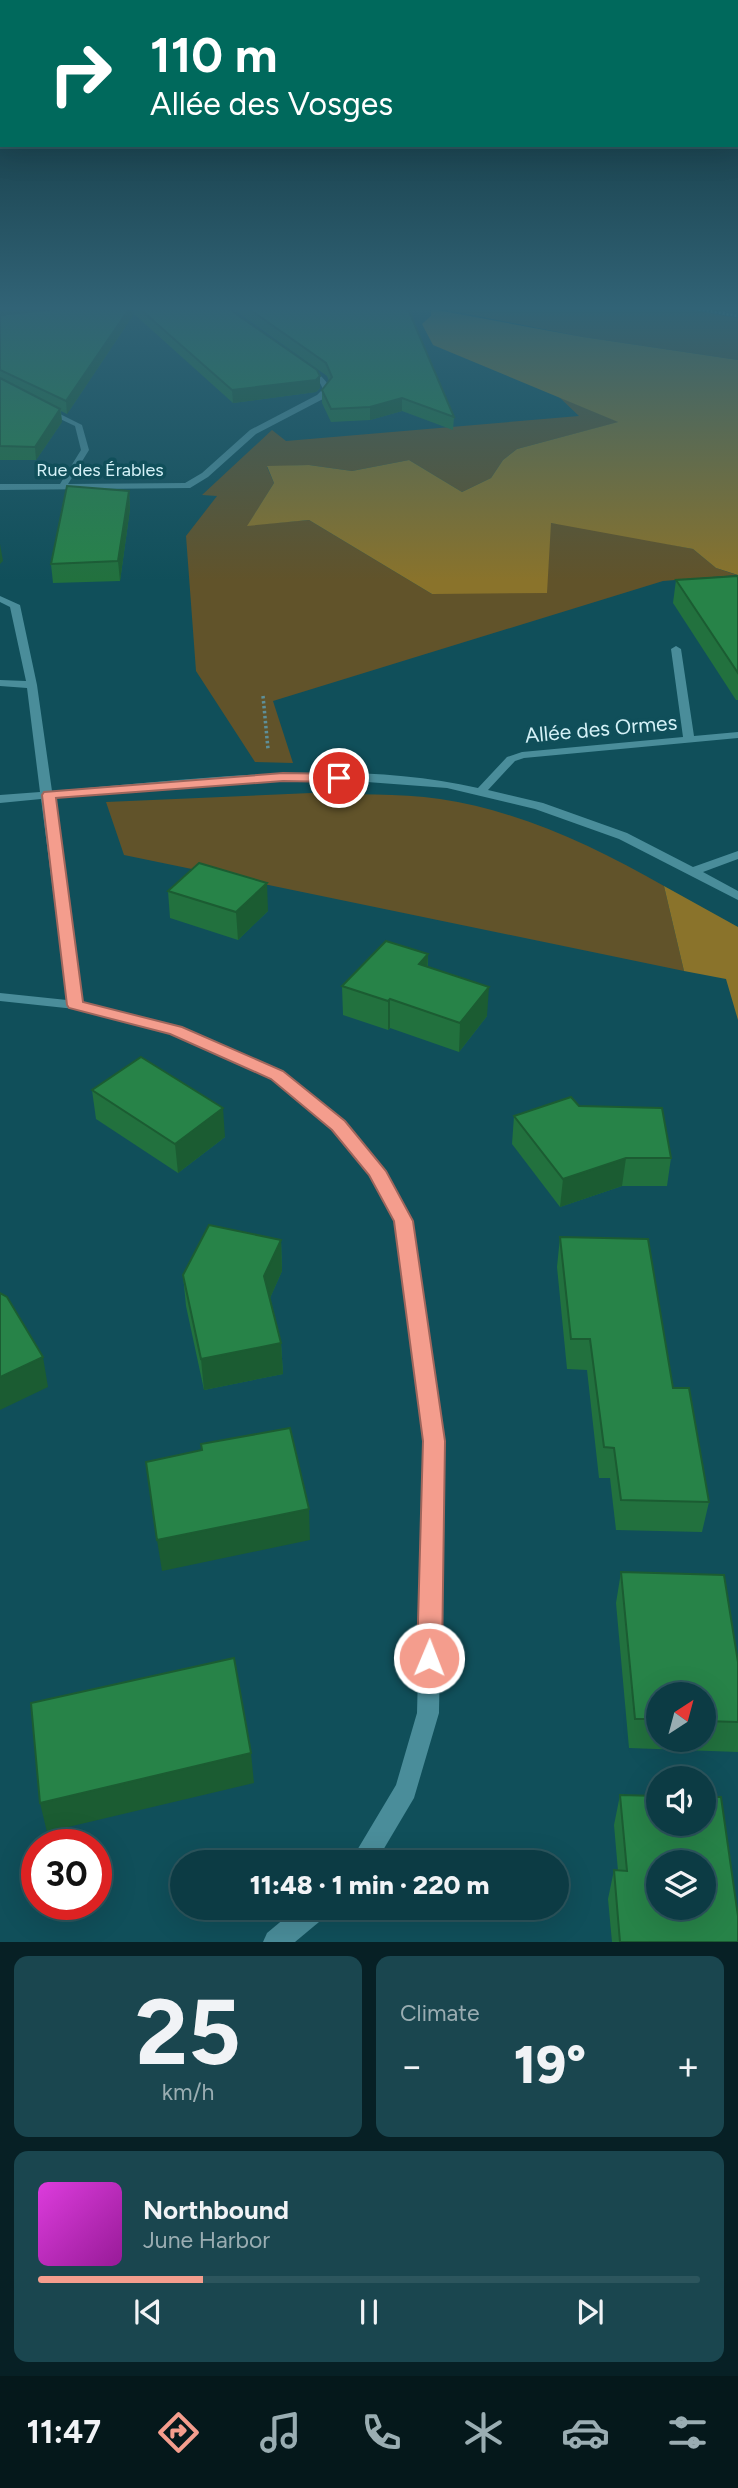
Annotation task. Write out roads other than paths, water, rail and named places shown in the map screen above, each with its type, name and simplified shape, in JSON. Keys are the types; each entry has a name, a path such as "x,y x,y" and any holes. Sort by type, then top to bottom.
{"street":[{"name":"Rue des Érables","path":"0,487 187,486 205,475 253,432 315,400"},
{"path":"40,407 78,425 85,450 62,487"},
{"path":"0,599 15,605 32,685 75,1005"},
{"path":"676,649 689,740"},
{"path":"0,682 32,685"},
{"name":"Allée des Ormes","path":"481,791 512,759 522,755 738,735"},
{"path":"0,799 283,777 367,778 447,784 539,806 622,836 738,896"},
{"path":"692,872 738,855"},
{"path":"0,997 75,1005 176,1030 277,1075 339,1126 376,1171 404,1221 434,1441 428,1713 406,1790 369,1850"},
{"path":"276,1942 302,1920"}]}
